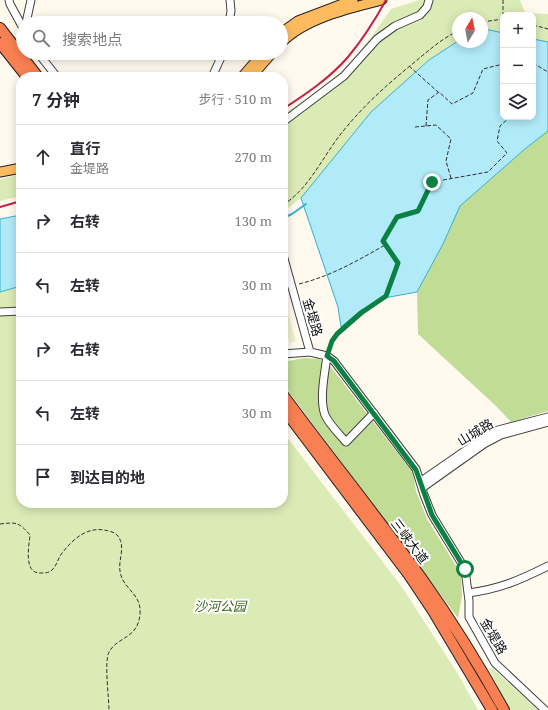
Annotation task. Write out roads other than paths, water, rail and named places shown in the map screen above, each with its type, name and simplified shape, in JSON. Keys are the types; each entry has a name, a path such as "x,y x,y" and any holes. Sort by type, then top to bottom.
{"highway":[{"path":"0,28 16,49"},
{"path":"0,43 23,72"},
{"path":"25,60 34,72"},
{"name":"三峡大道","path":"288,402 423,580 488,681 504,710"},
{"name":"三峡大道","path":"288,415 408,575 433,611 492,710"}],"main road":[{"path":"288,28 298,21 353,0"},
{"path":"288,37 300,28 319,19 356,6 382,0"},
{"path":"246,72 257,60"},
{"path":"255,72 266,60"},
{"path":"0,166 16,163"},
{"path":"0,172 16,169"}],"street":[{"path":"9,0 16,16"},
{"path":"28,16 31,0"},
{"path":"230,0 230,16"},
{"path":"288,118 344,76 377,39 395,26 420,15 427,7 429,0"},
{"path":"44,60 54,72"},
{"path":"214,72 220,60"},
{"name":"金堤路","path":"288,272 310,352 327,356 334,361 416,470 432,515 465,569 469,617 495,663 545,710"},
{"path":"0,312 16,311"},
{"path":"288,354 310,352"},
{"path":"327,356 323,382 323,408 326,416 346,442 374,413"},
{"name":"山城路","path":"421,485 485,437 498,430 548,417"},
{"name":"山城路","path":"421,485 484,444 501,435 548,422"},
{"path":"468,593 487,591 519,581 548,566"}],"water":[{"path":"488,30 500,32 500,120 536,120 536,40 548,42 548,131 526,148 460,206 443,244 417,292 384,298 361,310 341,327 338,307 301,198 371,112 429,60 452,45 452,48 488,48"},
{"path":"16,216 16,287 0,292 0,219"}],"waterway":[{"path":"288,216 306,204"}],"railway":[{"path":"288,106 317,85 341,65 364,36 386,0"},
{"path":"0,207 16,202"}],"park label":[{"name":"沙河公园","path":"220,606"}]}
